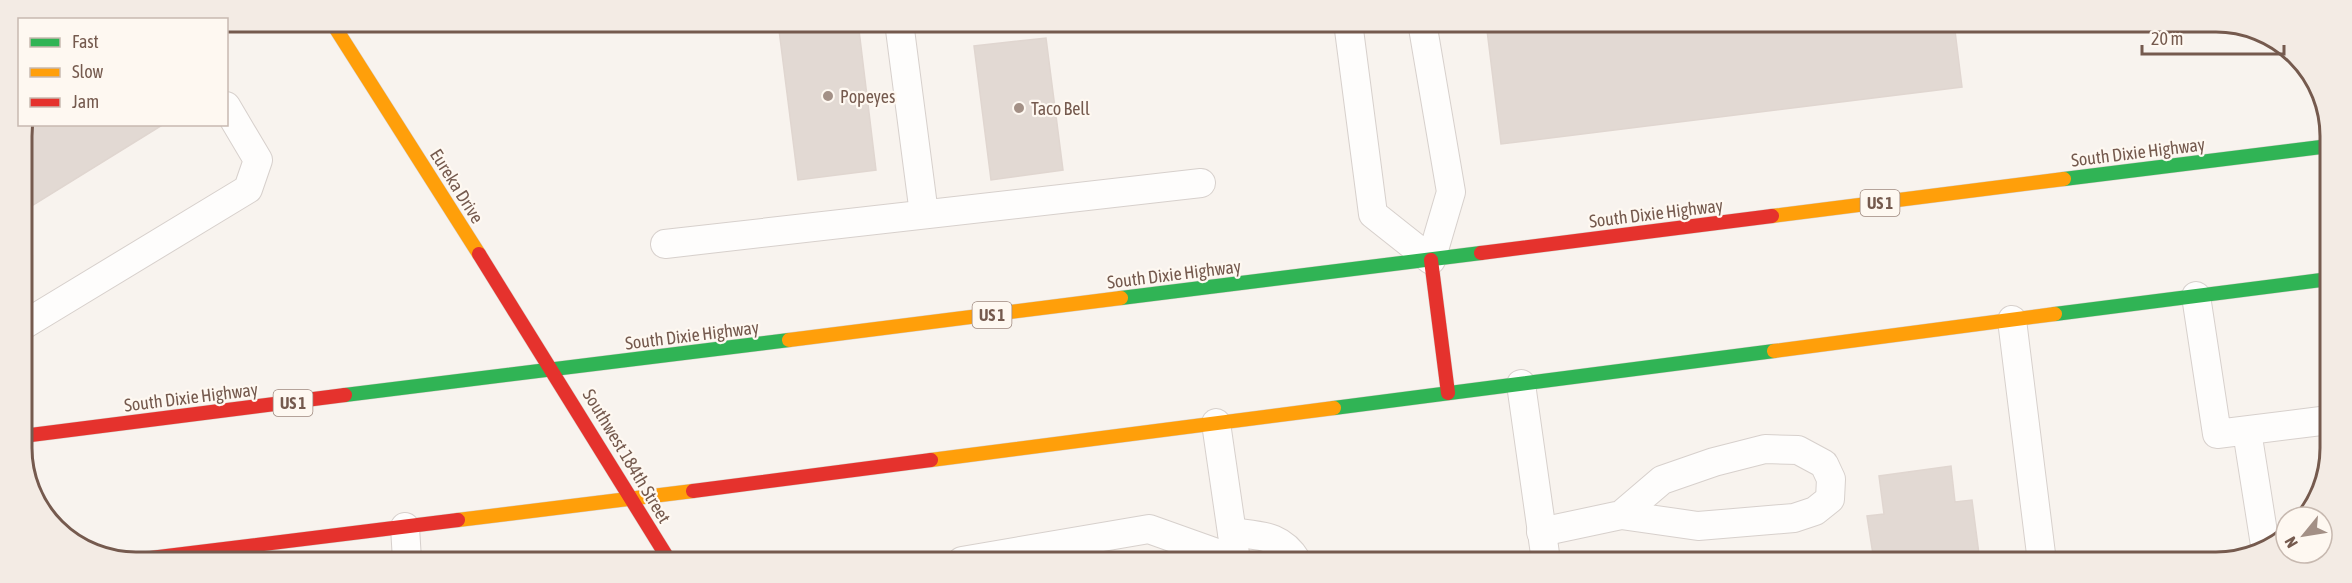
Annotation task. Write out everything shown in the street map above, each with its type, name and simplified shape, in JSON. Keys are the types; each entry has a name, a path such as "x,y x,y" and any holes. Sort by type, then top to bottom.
{"main road":[{"name":"Eureka Drive","path":"338,32 553,371"},
{"name":"South Dixie Highway","path":"32,435 2320,147"},
{"path":"1431,260 1448,393"},
{"path":"200,552 632,499 2320,280"},
{"name":"Southwest 184th Street","path":"553,371 664,552"}],"lane":[{"path":"900,32 924,214"},
{"path":"1349,32 1372,214 1431,260 1451,192 1424,32"},
{"path":"32,320 248,189 258,160 228,109"},
{"path":"665,244 1201,183"},
{"path":"2196,296 2217,434 2320,421"},
{"path":"2012,320 2041,551"},
{"path":"1521,384 1544,551"},
{"path":"1216,423 1235,551"},
{"path":"2247,431 2264,540"},
{"path":"1541,532 1621,516 1698,526 1794,518 1815,512 1830,499 1831,479 1824,464 1798,450 1765,449 1714,462 1662,480 1621,516"},
{"path":"405,527 407,552"},
{"path":"1017,552 1149,529 1212,551"},
{"path":"1232,532 1275,538 1289,551"}],"building":[{"name":"Popeyes","path":"779,32 859,32 876,170 798,180"},
{"path":"1487,32 1955,32 1962,87 1501,144"},
{"name":"Taco Bell","path":"1046,38 1063,170 991,180 974,46"},
{"path":"32,126 161,126 32,206"},
{"path":"1951,466 1955,502 1972,500 1979,551 1872,551 1867,516 1884,514 1879,476"}],"traffic: fast":[{"path":"2064,179 2320,147"},
{"path":"1121,298 1481,253"},
{"path":"2055,314 2320,280"},
{"path":"345,395 789,340"},
{"path":"1334,408 1774,351"}],"traffic: slow":[{"path":"338,32 479,254"},
{"path":"1772,216 2064,179"},
{"path":"789,340 1121,298"},
{"path":"1774,351 2055,314"},
{"path":"931,460 1334,408"},
{"path":"458,520 693,491"}],"traffic: jam":[{"path":"1481,253 1772,216"},
{"path":"479,254 664,552"},
{"path":"1431,260 1448,393"},
{"path":"32,435 345,395"},
{"path":"693,491 931,460"},
{"path":"199,552 458,520"}],"place":[{"name":"Popeyes","path":"828,96"},
{"name":"Taco Bell","path":"1019,108"}]}
